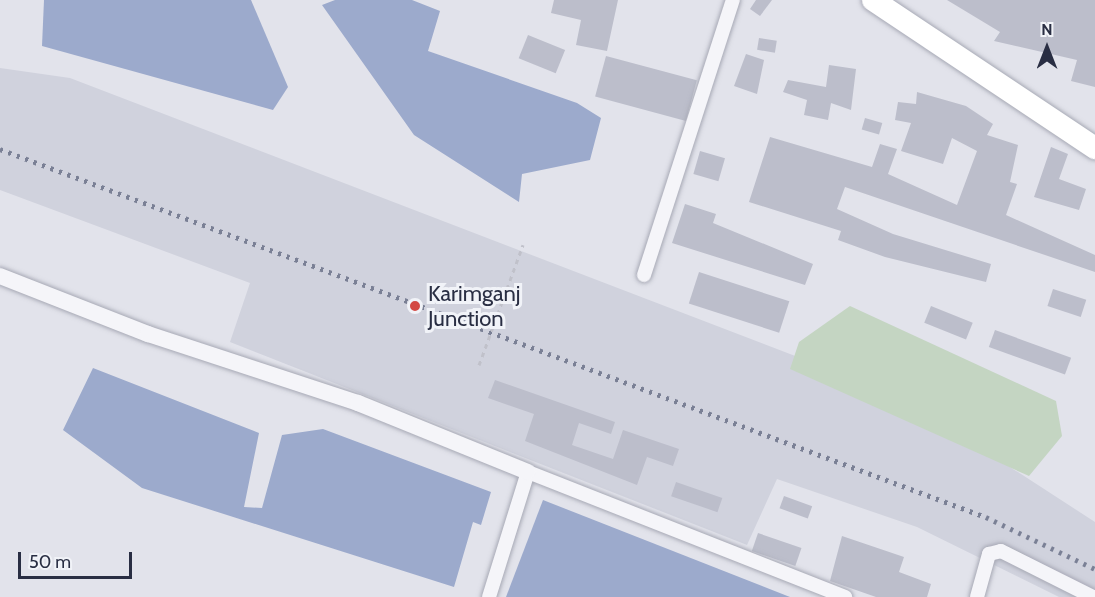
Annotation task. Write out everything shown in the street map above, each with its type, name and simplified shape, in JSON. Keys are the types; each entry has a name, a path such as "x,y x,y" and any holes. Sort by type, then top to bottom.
{"highway":[{"path":"873,0 1095,148"}],"street":[{"path":"644,275 733,0"},
{"path":"0,276 148,334 358,403 845,597"},
{"path":"489,597 528,472"},
{"path":"977,597 989,554 1001,551 1093,597"}],"path":[{"path":"479,365 523,245"}],"shaded area":[{"path":"0,68 70,78 902,397 1095,522 1095,597 1059,597 917,527 777,479 747,545 230,342 250,283 0,190"}],"green space":[{"path":"850,306 1056,401 1062,436 1029,476 790,369 799,342"}],"water":[{"path":"44,0 251,0 288,87 273,110 42,46"},
{"path":"335,0 412,0 440,11 428,51 577,103 601,118 590,160 522,174 519,202 414,135 322,5"},
{"path":"93,368 259,433 244,507 262,508 282,435 323,429 491,492 481,525 473,522 454,587 142,488 63,430"},
{"path":"543,500 790,597 506,597"}],"building":[{"path":"554,0 618,0 607,51 576,45 581,20 551,13"},
{"path":"756,0 772,0 760,16 750,9"},
{"path":"947,0 1095,0 1095,87 1071,81 1077,60 994,41 1000,32"},
{"path":"528,35 565,50 556,73 519,58"},
{"path":"759,38 777,41 775,53 757,50"},
{"path":"746,54 764,60 757,94 734,86"},
{"path":"606,56 697,80 686,121 595,97"},
{"path":"829,65 856,69 851,110 831,103 828,120 804,115 807,100 783,92 788,80 826,87"},
{"path":"917,92 966,106 993,124 987,135 1018,145 1010,182 1017,184 1006,215 1095,255 1095,272 845,187 837,209 893,234 991,264 986,282 885,257 838,240 841,231 749,202 770,137 872,167 880,144 897,149 888,174 957,205 977,151 952,138 943,164 901,151 911,123 895,120 898,102 916,104"},
{"path":"865,118 882,123 879,134 862,130"},
{"path":"1051,147 1068,154 1059,179 1086,189 1079,210 1034,197"},
{"path":"700,151 725,158 718,181 693,174"},
{"path":"685,204 716,214 713,223 813,264 805,285 672,243"},
{"path":"699,272 789,301 779,333 689,303"},
{"path":"1053,289 1086,300 1081,317 1047,306"},
{"path":"931,306 973,323 966,340 924,323"},
{"path":"995,330 1071,358 1065,375 989,347"},
{"path":"495,380 615,422 611,434 579,423 572,445 613,459 623,430 679,449 673,466 647,457 637,485 525,441 534,414 488,398"},
{"path":"676,482 722,498 717,512 671,496"},
{"path":"784,496 812,506 808,518 780,508"},
{"path":"758,533 801,548 795,566 752,551"},
{"path":"842,536 904,557 899,572 931,584 927,597 876,597 830,581"}],"railway":[{"path":"0,149 986,517 1095,569"}],"place":[{"name":"Karimganj Junction","path":"415,306"}]}
